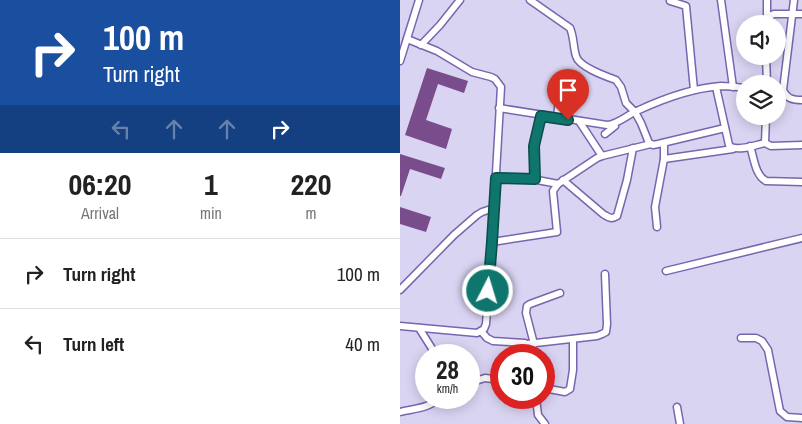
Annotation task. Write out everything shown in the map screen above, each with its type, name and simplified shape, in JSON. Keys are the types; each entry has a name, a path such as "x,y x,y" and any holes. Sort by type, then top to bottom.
{"street":[{"path":"400,61 419,0"},
{"path":"422,45 460,0"},
{"path":"530,0 568,25 572,33 578,61 594,71 616,80 626,103 635,112 651,144"},
{"path":"721,0 733,87"},
{"path":"767,0 767,15"},
{"path":"785,75 794,0"},
{"path":"670,1 686,6 694,90"},
{"path":"773,15 802,14"},
{"path":"400,326 477,333 484,329 486,324 492,242 501,87 495,79 472,72 437,52 407,39"},
{"path":"557,118 561,78"},
{"path":"499,108 607,125 614,124 662,100 694,90 716,87 736,87"},
{"path":"716,87 729,144 733,149"},
{"path":"786,96 792,99 802,100"},
{"path":"535,179 534,146 541,116"},
{"path":"579,121 602,156"},
{"path":"605,134 615,126 614,124"},
{"path":"765,143 766,125"},
{"path":"492,242 557,232 553,191 561,182 597,158 633,148 664,143 725,128"},
{"path":"657,227 655,206 664,159 664,143"},
{"path":"664,159 765,143 771,146 802,145"},
{"path":"750,146 758,174 763,180 802,182"},
{"path":"496,178 561,182 603,214 614,218 617,216 627,180 633,148"},
{"path":"400,290 454,235 477,215 494,208"},
{"path":"666,271 802,238"},
{"path":"481,331 487,338 493,341 530,344 602,334 606,332 607,324 605,274"},
{"path":"530,344 526,306 560,293"},
{"path":"419,328 429,344"},
{"path":"741,338 756,338 762,341 768,350 780,411 787,417 802,418"},
{"path":"555,390 565,392 570,389 573,370 573,339"},
{"path":"677,407 680,424"},
{"path":"400,412 415,408"},
{"path":"537,409 538,415 545,424"}],"building":[{"path":"427,68 468,81 464,93 438,84 426,120 452,129 446,149 405,135"},
{"path":"400,154 445,168 441,179 410,169 400,196"},
{"path":"400,207 431,217 426,232 400,224"}],"route":[{"path":"488,291 496,178 535,179 533,153 541,116 568,120"}]}
